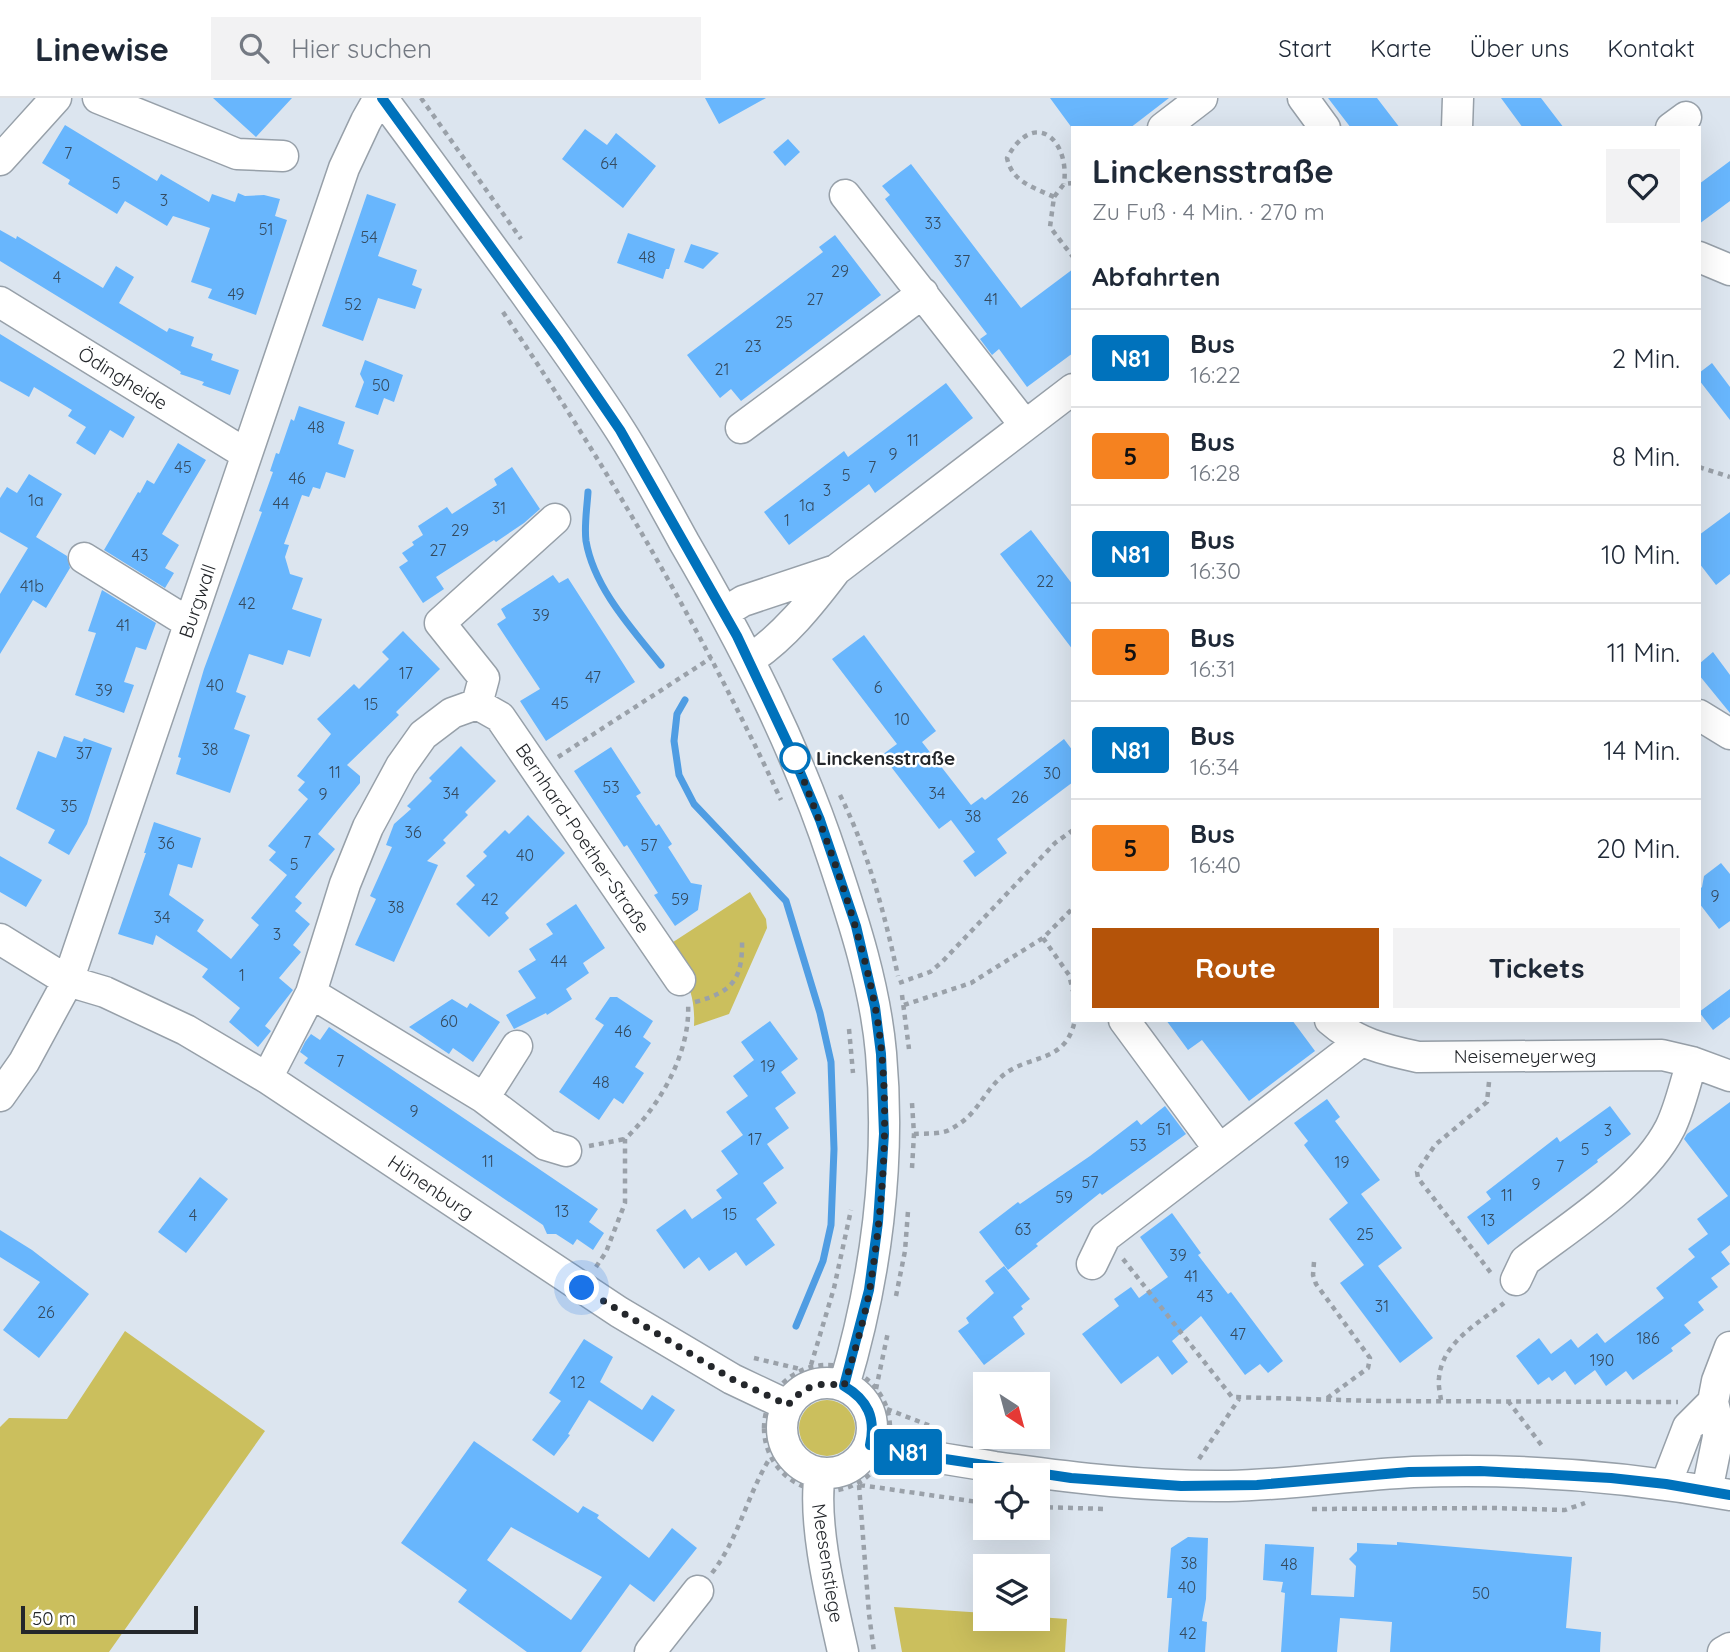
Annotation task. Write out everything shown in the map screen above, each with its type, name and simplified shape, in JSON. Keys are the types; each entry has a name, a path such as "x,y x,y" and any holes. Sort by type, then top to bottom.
{"street":[{"path":"0,160 56,98"},
{"path":"98,98 237,153 283,156"},
{"path":"381,98 559,341 620,430 750,660 820,820 856,926 875,1007 881,1054 884,1134 878,1222 869,1290 844,1386"},
{"name":"Burgwall","path":"0,1096 24,1062 68,981 344,168 366,121 381,98"},
{"path":"1166,126 1202,98"},
{"path":"1303,98 1324,126"},
{"path":"1457,126 1458,98"},
{"path":"845,195 1024,424"},
{"path":"1701,258 1730,270"},
{"path":"741,428 923,293"},
{"name":"Ödingheide","path":"0,302 246,454"},
{"path":"750,660 767,648 814,599 836,570 1071,390"},
{"path":"267,1078 311,993 345,884 368,827 401,766 423,735 452,713 477,704 484,678 440,623 555,519"},
{"path":"84,558 189,622"},
{"path":"725,612 743,601 836,570"},
{"name":"Bernhard-Poether-Straße","path":"477,704 500,717 684,992"},
{"path":"1701,716 1730,734"},
{"name":"Hünenburg","path":"0,939 68,981 104,992 186,1030 267,1078 582,1288 732,1379 788,1405"},
{"path":"311,993 484,1098 546,1145 566,1151"},
{"path":"1125,1022 1219,1149"},
{"name":"Neisemeyerweg","path":"1333,1022 1360,1042 1418,1057 1662,1055 1692,1062 1730,1076"},
{"path":"1092,1264 1105,1237 1360,1042"},
{"path":"484,1098 517,1046"},
{"path":"1516,1280 1525,1261 1632,1178 1655,1153 1671,1126 1692,1062"},
{"path":"820,1473 806,1469 794,1460 786,1448 782,1419 788,1405 798,1393 812,1385 828,1382 844,1386 856,1393 866,1404 872,1424 870,1445 1071,1478 1181,1486 1257,1485 1409,1472 1480,1471 1587,1476 1666,1484 1719,1493 1717,1419 1713,1402 1717,1381 1730,1347"},
{"path":"1666,1484 1688,1427 1713,1402"},
{"name":"Meesenstiege","path":"843,1652 820,1523 817,1490 820,1473 832,1474 855,1464 864,1456 870,1445"},
{"path":"650,1652 698,1591"},
{"path":"1723,1652 1730,1647"}],"path":[{"path":"1054,197 1022,182 1009,170 1007,158 1014,145 1025,135 1034,132 1047,134 1055,140 1066,170 1064,184 1054,197 1050,227 1071,254"},
{"path":"1064,184 1071,183"},
{"path":"501,310 622,498 711,657 785,811"},
{"path":"1701,468 1730,477"},
{"path":"536,771 711,657"},
{"path":"899,983 930,972 942,962 1055,843 1071,831"},
{"path":"904,1005 971,983 1043,938 1071,910"},
{"path":"1043,938 1071,973"},
{"path":"566,1151 625,1139 653,1107 676,1062 685,1037 688,1020 684,992 712,997 731,986 740,967 742,939"},
{"path":"848,1016 855,1084"},
{"path":"914,1133 948,1131 974,1114 999,1079 1015,1067 1050,1055 1068,1043 1074,1022"},
{"path":"1441,1400 1439,1378 1443,1360 1453,1343 1511,1298 1516,1280 1497,1278 1487,1269 1418,1178 1417,1172 1435,1145 1487,1102 1488,1056"},
{"path":"582,1288 606,1252 625,1203 625,1139"},
{"path":"801,1370 811,1365 834,1288 853,1202"},
{"path":"1105,1237 1229,1394 1239,1399 1713,1402"},
{"path":"1314,1262 1313,1275 1316,1284 1370,1358 1368,1368 1326,1400"},
{"path":"1199,1460 1239,1399"},
{"path":"1507,1401 1544,1449"},
{"path":"698,1591 727,1552 769,1458"},
{"name":"Meesenstiege","path":"874,1652 859,1485 973,1501"},
{"path":"1303,1510 1465,1507 1565,1510 1592,1500"},
{"path":"1050,1507 1121,1510"}],"shaded area":[{"path":"750,892 766,919 767,928 729,1014 694,1026 691,993 667,946"},
{"path":"125,1331 265,1431 109,1652 0,1652 0,1427 9,1418 67,1419"},
{"path":"827,1400 842,1405 850,1413 855,1428 850,1443 842,1451 827,1456 812,1451 804,1443 799,1428 804,1413 812,1405"},
{"path":"894,1607 973,1612 973,1631 1050,1631 1050,1618 1067,1619 1065,1652 902,1652"}],"building":[{"path":"213,98 292,98 256,137"},
{"path":"705,98 766,98 719,124"},
{"path":"1050,98 1169,98 1133,126 1071,127"},
{"path":"1328,98 1377,98 1398,126 1349,126"},
{"path":"1501,98 1541,98 1562,126 1522,126"},
{"path":"65,125 157,181 161,174 209,202 212,194 235,202 238,193 280,199 275,216 287,220 256,315 208,298 212,289 191,282 210,228 173,216 167,226 125,201 117,214 68,184 70,180 42,163"},
{"path":"585,129 607,145 616,133 656,166 623,208 562,159"},
{"path":"788,139 800,152 785,166 773,152"},
{"path":"1730,161 1730,201 1701,223 1701,183"},
{"path":"911,164 1021,308 1071,270 1071,354 1027,387 999,349 992,355 980,339 987,334 885,199 890,195 882,186"},
{"path":"367,194 396,204 378,256 417,270 412,285 422,289 415,309 378,298 363,341 322,326"},
{"path":"0,230 16,239 17,236 103,288 116,266 134,277 119,303 167,332 169,328 194,337 191,346 213,354 211,360 239,370 230,395 180,374 181,372 0,261"},
{"path":"628,233 675,249 663,279 617,263"},
{"path":"835,235 881,295 741,401 731,389 720,398 687,355 823,252 819,247"},
{"path":"691,244 719,253 703,269 684,262"},
{"path":"0,334 135,417 123,438 110,430 95,455 76,443 86,427 68,416 72,410 34,387 29,397 0,381"},
{"path":"365,360 403,375 394,402 384,398 378,415 355,407 364,382 360,374"},
{"path":"1712,363 1730,387 1730,420 1701,383 1701,371"},
{"path":"946,383 973,418 875,493 869,484 789,545 764,512 844,451 848,457"},
{"path":"299,406 345,422 338,444 354,450 345,478 326,472 320,489 313,487 309,497 302,495 284,544 289,545 285,557 290,574 303,578 292,609 322,619 310,657 288,650 283,665 249,654 236,692 246,696 234,729 250,735 230,793 176,774 181,758 178,757 204,669 262,512 259,511 273,472 270,471 276,453 279,454 291,419 294,421"},
{"path":"178,443 206,460 162,534 179,545 165,568 174,573 165,588 104,550 138,492 140,493 147,480 154,484"},
{"path":"512,467 540,509 496,542 494,540 436,577 444,589 423,603 399,567 408,561 402,553 423,535 418,526 447,507 452,514 497,485 494,479"},
{"path":"29,474 62,494 36,537 67,556 70,568 46,608 33,600 0,654 0,594 28,548 0,532 0,498 7,487 17,493"},
{"path":"1730,512 1730,574 1716,585 1701,566 1701,534"},
{"path":"1031,530 1071,582 1071,647 1000,554"},
{"path":"553,575 559,583 568,578 635,682 546,741 520,701 540,689 497,624 506,618 501,609"},
{"path":"102,590 156,623 146,650 136,647 124,682 134,685 124,713 75,695 96,633 88,631"},
{"path":"403,631 440,669 396,712 399,715 347,765 360,776 360,783 318,834 335,849 295,897 302,903 295,911 310,924 293,945 301,952 279,978 293,990 265,1026 271,1031 258,1047 229,1022 240,1008 202,977 208,969 156,935 153,945 118,934 154,822 201,838 192,868 178,864 169,895 204,920 197,931 231,959 259,925 251,918 287,875 269,860 276,852 268,846 308,799 298,790 305,782 297,776 331,734 317,719 354,684 359,689 389,659 382,652"},
{"path":"864,635 936,731 922,742 971,805 982,797 985,800 1064,739 1071,748 1071,784 997,839 1007,853 975,877 963,861 975,852 951,820 939,829 882,755 897,744 832,659"},
{"path":"1713,652 1730,675 1730,713 1701,677 1701,662"},
{"path":"64,736 82,742 84,738 112,748 87,824 69,855 48,843 55,830 16,809 38,751 56,758"},
{"path":"461,746 496,781 465,812 468,815 443,840 446,843 427,861 438,865 394,962 355,945 376,899 370,896 392,847 386,845 394,824 411,809 407,806 432,781 429,778"},
{"path":"611,747 641,793 636,796 672,844 668,847 691,883 702,885 698,910 675,926 654,895 658,893 627,845 624,847 574,771"},
{"path":"528,815 565,853 505,913 509,918 489,937 456,904 475,885 466,876 487,856 483,852 505,830 509,834"},
{"path":"0,856 42,880 26,907 0,892"},
{"path":"1721,863 1730,874 1730,921 1719,929 1701,906 1704,876"},
{"path":"576,904 605,948 583,963 589,973 566,989 572,999 547,1015 546,1013 514,1029 506,1015 536,998 518,971 536,960 529,949 553,934 546,924"},
{"path":"1730,989 1730,1017 1713,1030 1701,1015 1701,1011"},
{"path":"610,997 617,997 653,1021 643,1037 651,1043 635,1067 644,1073 623,1104 614,1098 599,1120 559,1092 604,1025 595,1019"},
{"path":"452,999 467,1008 470,1003 500,1022 473,1062 453,1048 449,1054 409,1027"},
{"path":"770,1021 798,1059 781,1072 796,1093 775,1108 789,1128 767,1144 784,1168 763,1183 777,1203 756,1219 775,1245 746,1266 736,1252 709,1271 699,1257 684,1269 656,1230 685,1209 692,1219 722,1198 716,1190 738,1174 721,1151 743,1135 726,1112 748,1096 733,1076 754,1060 741,1042"},
{"path":"1167,1022 1293,1022 1315,1051 1249,1101 1202,1040 1188,1050"},
{"path":"329,1027 598,1209 589,1222 604,1233 593,1250 577,1239 573,1245 556,1234 547,1234 543,1225 304,1063 308,1058 300,1052 305,1042 311,1034 320,1040"},
{"path":"1327,1099 1340,1117 1335,1121 1380,1180 1361,1194 1402,1248 1378,1266 1433,1338 1400,1363 1340,1283 1364,1265 1329,1219 1348,1203 1304,1145 1308,1141 1294,1123"},
{"path":"1730,1102 1730,1245 1721,1252 1730,1264 1711,1278 1718,1287 1698,1302 1704,1310 1684,1325 1691,1333 1671,1348 1673,1351 1633,1380 1626,1371 1606,1386 1595,1370 1575,1385 1565,1371 1552,1381 1549,1377 1538,1385 1516,1356 1539,1338 1551,1354 1571,1339 1578,1348 1597,1333 1605,1343 1664,1298 1656,1288 1695,1257 1688,1249 1708,1234 1697,1219 1728,1196 1684,1139"},
{"path":"1165,1106 1186,1134 1102,1195 1100,1193 1008,1270 979,1232 1018,1202 1020,1204 1090,1156 1137,1120 1141,1125"},
{"path":"1610,1106 1631,1134 1488,1245 1467,1217 1491,1199 1486,1192 1557,1137 1560,1142"},
{"path":"200,1177 228,1199 186,1253 158,1232"},
{"path":"1172,1213 1201,1253 1198,1255 1228,1294 1231,1292 1283,1361 1268,1373 1260,1364 1245,1375 1201,1316 1172,1341 1188,1362 1172,1375 1158,1356 1121,1384 1082,1334 1119,1306 1114,1299 1131,1287 1139,1298 1168,1277 1140,1237"},
{"path":"0,1230 32,1250 89,1294 39,1358 3,1330 40,1282 0,1257"},
{"path":"1004,1266 1030,1299 1013,1317 1025,1334 984,1365 958,1331 969,1323 966,1318 994,1293 985,1281"},
{"path":"584,1339 613,1357 600,1382 642,1410 652,1395 675,1410 653,1442 589,1400 568,1434 570,1435 554,1456 532,1440 561,1401 549,1393"},
{"path":"474,1441 578,1513 583,1506 599,1515 597,1518 649,1558 672,1528 697,1548 654,1602 630,1584 581,1652 527,1652 458,1602 467,1590 401,1543","holes":["511,1527 602,1577 571,1620 487,1560"]},
{"path":"1188,1537 1208,1538 1206,1599 1202,1621 1207,1622 1205,1652 1168,1652 1172,1598 1167,1598 1171,1548"},
{"path":"1397,1542 1572,1557 1566,1628 1601,1632 1600,1652 1390,1652 1392,1622 1340,1618 1337,1652 1281,1652 1285,1593 1281,1592 1283,1582 1263,1580 1265,1544 1314,1547 1311,1595 1354,1597 1356,1566 1349,1559 1357,1551 1357,1543 1397,1545"}],"waterway":[{"path":"588,492 586,541 597,575 616,607 661,665"},
{"path":"685,700 677,714 674,741 679,775 694,804 786,901 820,1013 831,1062 834,1149 831,1225 823,1261 796,1326"}],"bus line":[{"name":"N81","path":"382,98 559,341 620,430 725,612 798,765 820,820 856,926 875,1007 881,1054 884,1134 878,1222 869,1290 844,1386 856,1393 866,1404 872,1417 870,1445 1071,1478 1181,1486 1257,1485 1409,1472 1480,1471 1611,1478 1730,1495"}],"place":[{"name":"Linckensstraße","path":"795,758"}],"route":[{"path":"582,1288 732,1379 788,1405 798,1393 812,1385 828,1382 844,1386 869,1290 878,1222 884,1134 881,1054 875,1007 856,926 820,820 795,758"}]}
